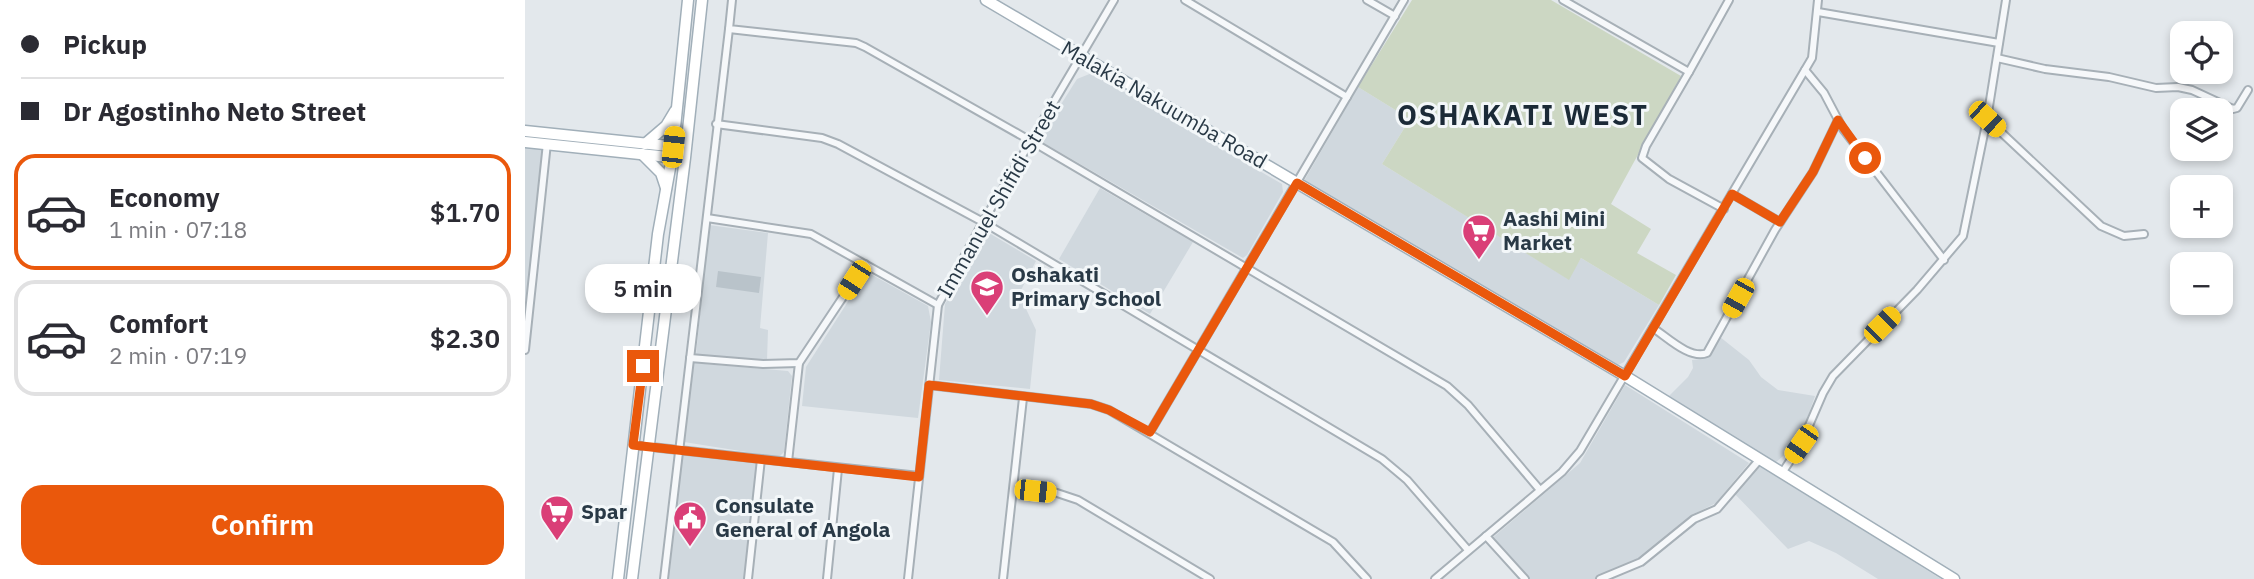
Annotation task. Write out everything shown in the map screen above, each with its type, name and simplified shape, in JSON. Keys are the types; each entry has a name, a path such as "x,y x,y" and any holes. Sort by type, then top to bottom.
{"main road":[{"path":"618,579 658,234 673,152 688,0"},
{"path":"632,579 686,153 702,0"},
{"name":"Malakia Nakuumba Road","path":"986,0 1625,376 1954,579"},
{"path":"643,149 666,126 677,109"},
{"path":"525,131 548,139 686,153"},
{"path":"525,142 548,139"},
{"path":"643,149 661,173 667,188"}],"street":[{"path":"664,579 732,0"},
{"name":"Immanuel Shifidi Street","path":"908,579 938,305 983,222 1114,0"},
{"path":"1185,0 1347,97"},
{"path":"1367,0 1395,16"},
{"path":"1150,432 1404,0"},
{"path":"1563,0 1689,72"},
{"path":"1724,209 1669,179 1642,158 1646,146 1729,0"},
{"path":"1435,579 1573,461 1805,70 1815,49 1818,0"},
{"path":"1782,472 1801,444 1833,376 1944,260 1963,236 1987,119 2006,0"},
{"path":"1818,12 1999,43"},
{"path":"729,29 856,43 1031,141 1459,396 1540,490"},
{"path":"1997,58 2156,88 2178,87 2192,90 2233,109 2237,108 2248,90"},
{"path":"1805,70 1819,86 1838,120 1944,260"},
{"path":"1987,119 2101,226 2124,236 2144,234"},
{"path":"1653,328 1688,351 1698,355 1707,353 1780,222 1813,172 1838,120"},
{"path":"716,124 830,140 983,222 1395,468 1468,550"},
{"path":"525,350 548,139"},
{"path":"1732,194 1780,222"},
{"path":"707,218 803,232 938,305"},
{"path":"788,462 799,363 865,264"},
{"path":"690,358 763,364 799,363"},
{"path":"929,385 1100,406 1150,432 1333,542 1367,579"},
{"path":"1003,579 1023,398"},
{"path":"633,445 919,477"},
{"path":"748,579 761,459"},
{"path":"1600,579 1641,562 1694,519 1717,509 1760,459"},
{"path":"827,579 838,469"},
{"path":"1014,488 1057,493 1078,500 1210,579"},
{"path":"1486,536 1525,579"}],"shaded area":[{"path":"1092,73 1282,184 1283,192 1247,255 1243,258 1042,142 1041,136 1077,79"},
{"path":"1358,87 1410,119 1382,164 1568,279 1581,258 1659,305 1624,362 1618,365 1304,181"},
{"path":"525,142 547,145 525,350"},
{"path":"1100,188 1193,242 1150,314 1059,259"},
{"path":"709,225 768,233 760,328 768,330 767,360 696,355"},
{"name":"Oshakati Primary School","path":"989,233 1036,261 1019,294 1036,330 1030,389 939,380 945,304"},
{"path":"867,272 928,306 931,322 918,418 802,406 806,367"},
{"path":"1720,337 1749,360 1761,377 1778,390 1815,396 1799,442 1775,463 1669,396 1688,377 1693,368 1692,360 1704,359 1710,355"},
{"path":"694,363 788,371 792,376 784,452 779,457 684,442"},
{"path":"1625,385 1749,463 1716,503 1696,513 1623,571 1600,579 1525,579 1490,540 1580,463"},
{"path":"683,453 758,462 744,579 668,579"},
{"path":"1756,464 1941,579 1878,579 1836,553 1809,541 1788,549 1732,491"}],"green space":[{"path":"1412,0 1551,0 1681,76 1611,204 1651,229 1637,253 1676,275 1659,305 1581,258 1569,280 1382,164 1410,119 1358,87"}],"building":[{"path":"718,271 761,277 759,293 716,287"}],"place":[{"name":"Aashi Mini Market","path":"1479,261"},
{"name":"Oshakati Primary School","path":"987,317"},
{"name":"Spar","path":"557,542"},
{"name":"Consulate General of Angola","path":"690,548"}],"district":[{"name":"OSHAKATI WEST","path":"1523,115"}],"route":[{"path":"643,366 633,445 919,477 929,385 1091,404 1109,410 1150,432 1297,183 1625,376 1732,194 1780,222 1813,172 1838,120 1865,158"}]}
